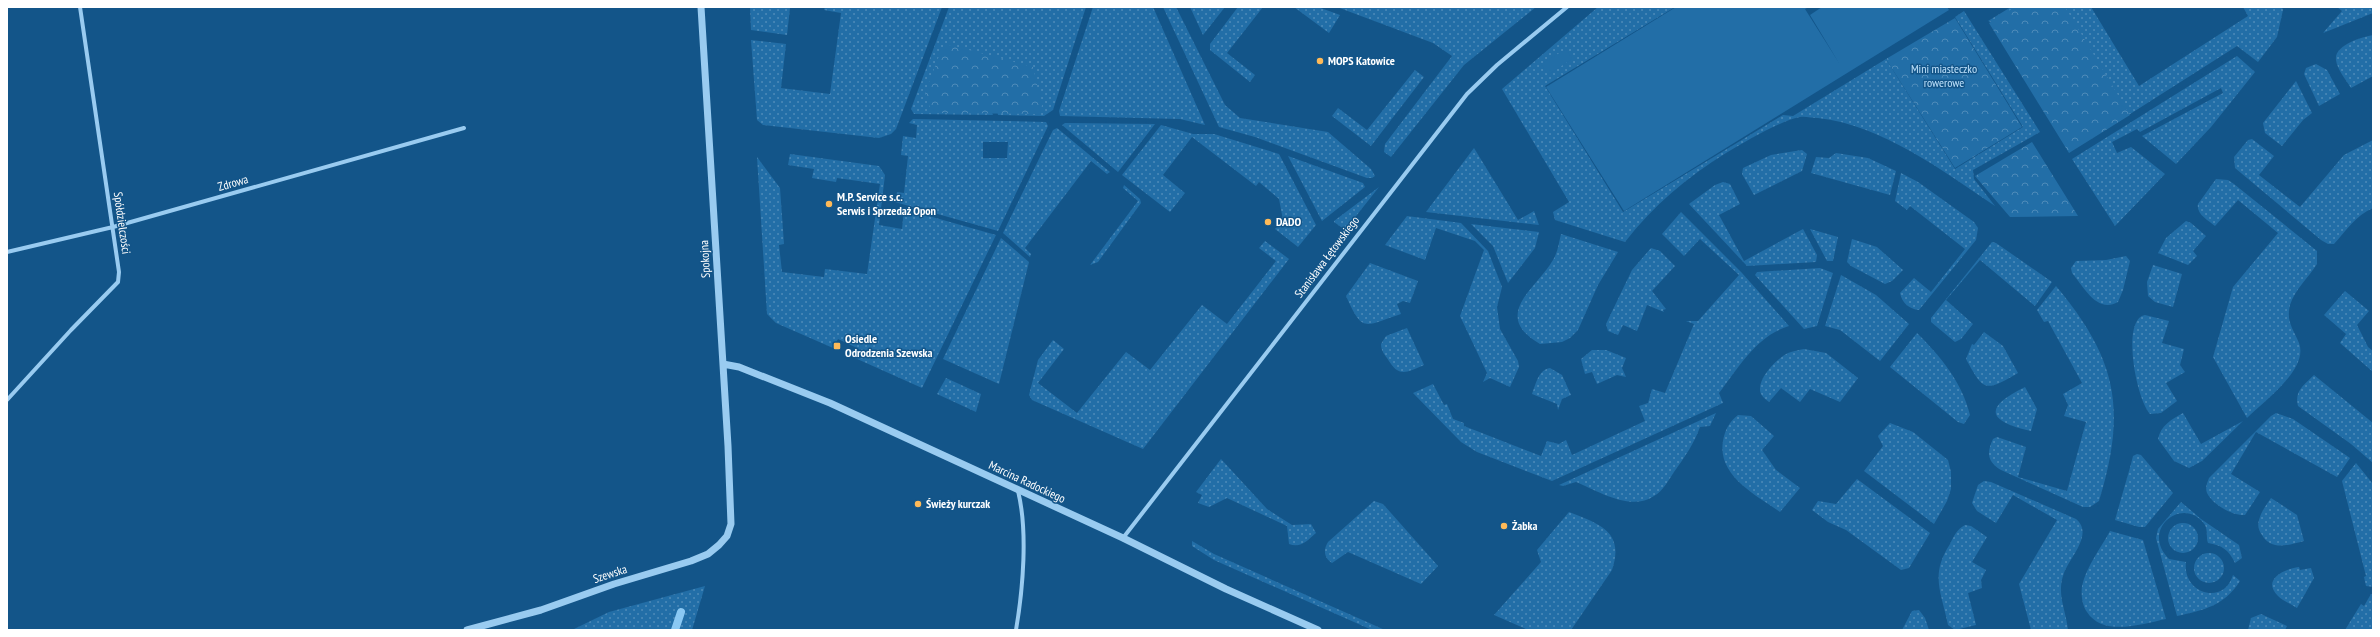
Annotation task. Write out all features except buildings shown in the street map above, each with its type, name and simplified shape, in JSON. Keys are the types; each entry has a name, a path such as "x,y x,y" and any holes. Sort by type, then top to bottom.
{"street":[{"name":"Spółdzielczości","path":"7,400 70,330 118,282 119,272 113,227 80,7"},
{"name":"Spokojna","path":"701,7 723,364 730,510"},
{"name":"Stanisława Łętowskiego","path":"1123,538 1467,94 1496,65 1567,7"},
{"name":"Zdrowa","path":"7,252 113,227 464,128"},
{"name":"Marcina Radockiego","path":"723,364 739,367 830,403 1018,491 1123,538 1226,589 1318,630"},
{"path":"1016,630 1023,552 1021,503 1018,491"},
{"name":"Szewska","path":"467,630 541,610 708,554 727,536 731,524 730,510"}],"green space":[{"path":"750,7 790,8 787,35 751,30"},
{"path":"825,7 942,7 896,129 891,134 879,138 763,125 757,120 751,40 786,44 781,88 830,94 841,13 824,10"},
{"path":"949,7 1086,7 1053,110 1044,116 998,115 997,109 991,110 993,115 914,114 911,109"},
{"path":"1093,7 1153,7 1205,125 1180,119 1060,116 1059,111"},
{"path":"1163,7 1176,7 1225,105 1240,118 1328,132 1371,169 1375,176 1372,178 1367,178 1255,137 1219,127"},
{"path":"1190,7 1225,7 1203,35"},
{"path":"1238,7 1263,7 1227,53 1255,75 1250,82 1210,50 1210,44"},
{"path":"1294,7 1318,7 1340,15 1329,33"},
{"path":"1337,7 1536,7 1464,65 1391,157 1384,152 1385,144 1452,56 1433,43"},
{"path":"1598,7 1675,7 1545,86 1623,212 1783,115 1793,116 1886,59 1955,169 2023,127 1955,17 1964,11 2040,132 1973,170 1974,179 1995,206 1954,178 1911,152 1865,130 1842,122 1818,118 1800,117 1791,119 1762,132 1726,153 1684,182 1647,216 1625,242 1555,220 1553,212 1569,202 1502,89"},
{"path":"1676,7 1809,7 1805,9 1839,63 1810,15 1822,7 1947,7 1949,10 1624,211 1546,87"},
{"path":"2011,7 2091,7 2139,86 2248,16 2243,7 2282,7 2283,10 2277,37 2258,62 2237,46 2127,116 1997,24 1988,21"},
{"path":"2015,7 2065,7 2130,115 2069,153 1989,23"},
{"path":"2337,7 2373,7 2373,13 2323,33 2342,11"},
{"name":"Mini miasteczko rowerowe","path":"1955,18 2022,127 1955,168 1886,59"},
{"path":"2373,35 2373,76 2351,88 2338,67 2336,60 2339,50 2350,43"},
{"path":"950,45 1033,67 1042,106 1037,114 932,113 925,93 942,48"},
{"path":"1566,49 1572,59 1548,75 1541,64"},
{"path":"2237,56 2255,72 2211,127 2176,164 2142,136 2223,93 2221,88 2140,132 2137,129 2112,142 2117,153 2131,147 2165,174 2115,226 2072,159"},
{"path":"2316,64 2327,70 2340,94 2319,106 2304,74 2306,68"},
{"path":"1415,70 1424,77 1371,146 1332,116 1338,108 1367,130"},
{"path":"2296,81 2312,113 2303,120 2282,146 2265,133 2263,123"},
{"path":"913,119 1046,122 1048,126 998,231 895,202 897,192 904,193 908,156 901,155 903,136 916,138 917,125 909,123","holes":["983,142 1008,142 1007,158 983,158"]},
{"path":"1065,123 1155,124 1118,172 1062,125"},
{"path":"1161,125 1193,134 1214,134 1279,154 1316,225 1298,247 1275,229 1283,220 1279,199 1259,182 1256,186 1192,137 1163,175 1185,193 1170,212 1122,175"},
{"path":"1057,128 1110,172 1107,174 1091,161 1025,248 1031,254 1030,257 1003,233 1053,130"},
{"path":"2252,139 2274,156 2259,175 2300,207 2344,155 2373,140 2373,208 2356,219 2334,244 2328,244 2321,240 2235,168 2234,157 2248,140"},
{"path":"2032,142 2078,216 2010,217 1975,176"},
{"path":"1474,148 1518,220 1534,211 1539,225 1426,212"},
{"path":"1802,150 1807,154 1802,171 1754,195 1742,174 1743,168 1771,155"},
{"path":"1836,153 1868,158 1896,171 1890,195 1811,173 1816,157 1829,158"},
{"path":"790,154 879,166 885,175 879,225 902,229 904,209 996,235 922,388 855,358 859,349 838,339 833,348 776,323 767,314 757,157 780,188 784,244 779,245 782,272 824,277 825,269 867,274 880,184 837,178 836,182 812,178 814,169 788,165"},
{"path":"1288,156 1363,183 1365,187 1322,221"},
{"path":"1901,173 1918,182 1974,222 1978,228 1976,240 1919,310 1906,305 1902,300 1900,293 1914,278 1931,292 1965,249 1910,206 1907,210 1895,201"},
{"path":"2216,179 2228,180 2234,184 2317,251 2317,264 2299,288 2290,305 2290,321 2299,343 2300,353 2297,363 2283,384 2247,418 2213,357 2233,287 2278,233 2238,200 2215,226 2206,219 2199,211 2198,204"},
{"path":"1723,182 1730,184 1740,204 1719,215 1744,261 1803,229 1817,255 1816,262 1747,266 1689,204 1715,185"},
{"path":"1124,185 1140,199 1141,203 1098,262 1090,265 1138,201 1123,188"},
{"path":"1379,187 1345,230 1334,222 1334,221"},
{"path":"1681,212 1742,273 1789,326 1767,337 1741,363 1719,393 1723,403 1552,481 1477,452 1461,442 1413,393 1433,384 1444,405 1447,404 1453,419 1464,423 1464,426 1541,456 1547,441 1559,444 1566,440 1572,455 1645,421 1639,406 1648,403 1652,389 1665,393 1694,324 1686,321 1698,321 1739,275 1700,239 1684,256 1662,234"},
{"path":"1407,216 1461,223 1488,251 1502,287 1497,307 1500,329 1518,361 1519,367 1510,387 1490,378 1483,382 1487,373 1460,316 1484,250 1475,241 1436,228 1425,260 1385,245"},
{"path":"2186,221 2191,223 2206,236 2193,251 2197,256 2188,265 2158,253 2166,238"},
{"path":"1471,224 1539,232 1535,248 1508,283 1493,246"},
{"path":"1810,229 1838,237 1833,261 1827,261"},
{"path":"1561,234 1618,252 1598,285 1578,330 1570,338 1562,342 1540,344 1526,333 1519,323 1518,312 1529,291 1555,257"},
{"path":"1001,238 1029,262 999,384 943,359"},
{"path":"1852,239 1877,247 1903,270 1892,281 1885,284 1851,266 1847,262"},
{"path":"1265,241 1289,259 1143,449 1032,400 1029,395 1038,360 1053,340 1064,349 1038,383 1077,413 1126,352 1150,370 1202,305 1227,324 1276,261 1259,248"},
{"path":"1992,242 1996,243 2052,282 2035,306 1980,260 1946,300 1973,324 1961,339 1955,342 1931,322 1931,318"},
{"path":"1651,248 1660,251 1675,266 1652,291 1666,309 1663,310 1664,312 1647,305 1637,331 1623,325 1618,335 1608,331 1606,324 1632,270"},
{"path":"2126,256 2130,261 2123,290 2118,302 2110,305 2097,302 2072,273 2071,268 2076,261 2106,260"},
{"path":"1370,263 1418,281 1410,303 1403,301 1397,304 1401,314 1372,324 1366,324 1361,322 1357,317 1346,296"},
{"path":"2153,265 2182,274 2173,307 2155,302 2148,296 2147,282"},
{"path":"1820,268 1833,273 1817,326 1804,329 1755,275 1757,272"},
{"path":"1841,275 1876,295 1909,324 1880,361 1840,330 1825,326"},
{"path":"2056,286 2077,312 2092,337 2104,362 2111,386 2114,412 2113,439 2108,468 2099,501 2090,507 2083,507 2001,470 1993,464 1989,453 1993,439 1997,437 2026,447 2018,477 2067,491 2086,422 2064,416 2068,405 2063,394 2082,383 2048,321 2044,322 2037,310"},
{"path":"2345,291 2369,311 2357,325 2368,347 2373,351 2373,372 2340,343 2346,334 2324,315"},
{"path":"2145,315 2169,321 2162,343 2184,349 2180,365 2185,372 2166,383 2177,401 2161,413 2150,414 2145,406 2140,393 2133,360 2132,344 2134,330 2138,320"},
{"path":"1407,328 1424,365 1407,372 1403,372 1395,369 1391,364 1383,352 1381,344 1386,336"},
{"path":"1984,332 2003,346 2018,373 1992,386 1986,386 1977,378 1966,359 1972,344 1974,345"},
{"path":"1917,333 1950,371 1962,392 1970,415 1964,424 1958,422 1890,367"},
{"path":"1804,349 1826,353 1858,378 1840,402 1810,389 1800,402 1781,388 1769,402 1764,398 1760,392 1761,385 1770,368 1788,353"},
{"path":"1592,350 1606,350 1626,358 1622,368 1626,377 1617,375 1597,384 1592,372 1585,374 1581,359"},
{"path":"1550,368 1562,375 1571,395 1562,399 1558,410 1557,404 1532,394 1540,374 1546,369"},
{"path":"2314,375 2373,423 2373,463 2351,444 2298,406 2297,396 2299,392 2303,385"},
{"path":"946,378 981,394 976,412 937,394"},
{"path":"2025,387 2037,409 2031,431 2005,423 1996,413 1997,407 2002,401"},
{"path":"1716,413 1710,426 1700,427 1688,451 1663,489 1654,496 1635,502 1625,501 1604,495 1576,482 1563,486 1559,485"},
{"path":"2183,413 2201,444 2243,421 2202,461 2189,468 2174,461 2158,439 2164,426"},
{"path":"2276,413 2293,419 2350,458 2337,477 2256,432 2231,474 2260,492 2245,515 2229,512 2214,502 2207,493 2206,487 2209,478 2271,416"},
{"path":"1738,415 1751,416 1774,436 1762,450 1776,470 1800,488 1780,512 1740,483 1726,464 1723,453 1723,441 1730,423"},
{"path":"1890,423 1913,432 1948,460 1951,472 1951,489 1947,501 1934,524 1864,471 1883,446 1878,436"},
{"path":"2137,454 2141,455 2173,493 2145,527 2139,527 2115,520 2133,456"},
{"path":"1221,459 1267,509 1292,525 1311,524 1316,533 1307,541 1300,544 1289,544 1287,526 1227,498 1209,507 1198,503 1202,495 1196,492"},
{"path":"2356,463 2373,484 2373,587 2366,586 2364,577 2366,576 2342,481"},
{"path":"1857,479 1930,533 1909,568 1901,570 1846,530 1828,522 1812,510 1818,501 1836,504"},
{"path":"1984,481 1991,482 2076,519 2081,525 2083,532 2082,538 2064,573 2061,588 2062,602 2068,630 2031,630 2019,584 2057,520 2013,495 1996,523 1977,511 1972,503 1978,485"},
{"path":"2271,498 2297,515 2304,541 2281,546 2270,543 2266,540 2259,530 2258,522 2262,511"},
{"path":"1374,501 1383,504 1438,566 1421,584 1348,552 1332,563 1327,559 1325,551 1328,542"},
{"path":"2181,502 2201,519 2239,545 2242,558 2235,563 2228,551 2217,545 2208,543 2205,525 2196,516 2186,513 2176,514 2168,519 2162,527 2159,537 2161,548 2169,559 2186,562 2190,582 2205,592 2213,593 2221,591 2228,585 2233,575 2240,581 2227,596 2213,606 2196,612 2177,616 2156,538 2158,529"},
{"path":"1569,512 1599,525 1607,531 1615,546 1615,557 1612,570 1571,630 1528,630 1494,615 1541,562 1537,550"},
{"path":"2183,523 2194,527 2198,538 2194,549 2183,553 2172,549 2168,538 2172,527"},
{"path":"1965,525 1971,526 1987,537 1972,562 1986,570 1981,580 1982,588 1968,593 1976,625 1955,630 1948,625 1940,593 1939,574 1940,565 1944,555 1956,533"},
{"path":"2110,531 2143,540 2166,619 2135,626 2113,627 2094,620 2087,612 2083,603 2082,586 2090,565"},
{"path":"1192,541 1214,554 1385,630 1372,630 1214,560 1192,546"},
{"path":"2209,553 2220,557 2224,568 2220,579 2209,583 2198,579 2194,568 2198,557"},
{"path":"2299,567 2300,570 2311,568 2314,578 2297,608 2278,596 2273,590 2272,585 2273,580 2277,576 2287,570"},
{"path":"705,586 692,630 574,629 609,612"},
{"path":"2371,594 2373,594 2373,630 2345,630 2361,604 2364,606"},
{"path":"1919,610 1925,618 1929,630 1902,630 1912,611"},
{"path":"2261,614 2287,626 2285,630 2248,630 2251,618"}],"waterway":[{"path":"675,630 681,612"}],"place":[{"name":"MOPS Katowice","path":"1320,61"},
{"name":"M.P. Service s.c. Serwis i Sprzedaż Opon","path":"829,204"},
{"name":"DADO","path":"1268,222"},
{"name":"Osiedle Odrodzenia Szewska","path":"837,346"},
{"name":"Świeży kurczak","path":"918,504"},
{"name":"Żabka","path":"1504,526"}]}
